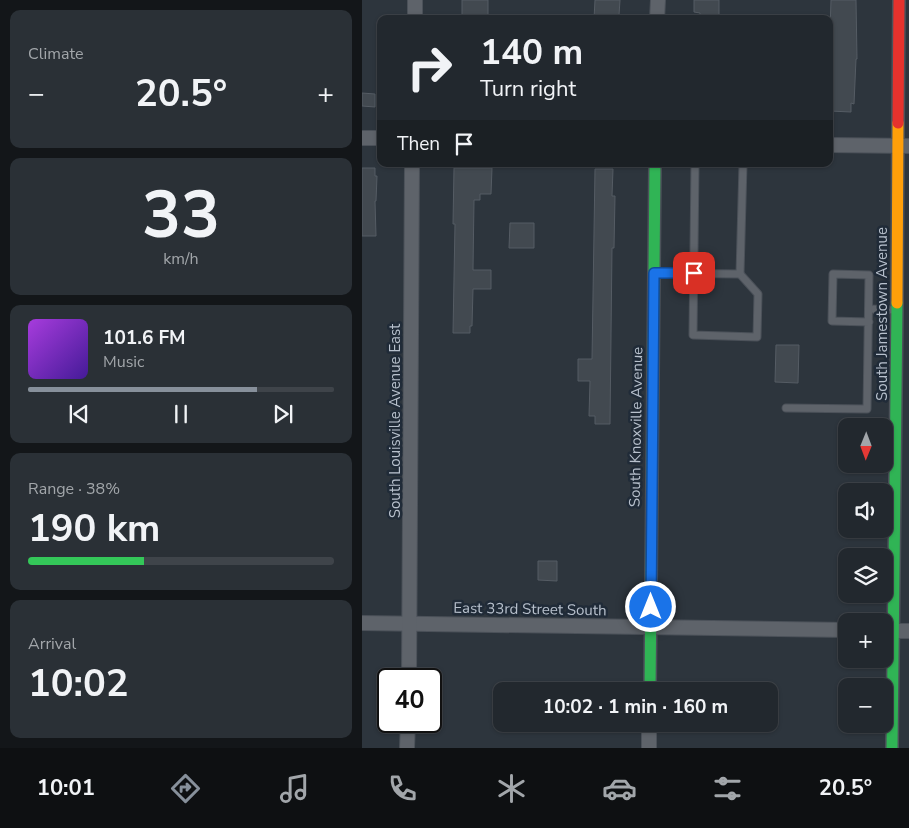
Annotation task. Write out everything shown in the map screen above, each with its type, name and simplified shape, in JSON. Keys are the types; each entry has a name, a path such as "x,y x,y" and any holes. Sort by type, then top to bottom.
{"street":[{"path":"414,15 415,0"},
{"path":"657,15 658,0"},
{"name":"South Jamestown Avenue","path":"890,613 903,146 899,0"},
{"path":"362,138 377,138"},
{"path":"833,145 903,146"},
{"name":"South Louisville Avenue East","path":"409,668 412,167"},
{"name":"South Knoxville Avenue","path":"650,682 655,167"},
{"name":"East 33rd Street South","path":"362,623 838,630"},
{"path":"893,631 908,631"},
{"name":"South Jamestown Avenue","path":"890,668 892,748"},
{"path":"649,732 649,748"},
{"path":"407,748 408,733"}],"lane":[{"path":"695,167 693,336 757,337 758,294 740,274 743,167"},
{"path":"654,273 740,274"},
{"path":"786,408 867,409 869,322 869,309 870,275 833,274 832,321 869,322"},
{"path":"869,309 898,310"}],"building":[{"path":"462,0 488,0 488,15 462,15"},
{"path":"595,0 620,0 619,15 594,15"},
{"path":"694,0 719,0 719,15 700,15 700,13 694,12"},
{"path":"831,0 856,0 857,59 854,104 851,103 851,112 833,111 833,15 831,15"},
{"path":"362,93 375,94 375,107 362,106"},
{"path":"362,168 375,168 375,176 377,176 375,201 376,236 362,236"},
{"path":"454,168 492,168 491,194 480,194 480,200 474,200 473,270 491,270 491,289 473,289 472,326 470,326 470,333 453,333"},
{"path":"595,169 613,169 612,196 615,196 614,248 612,248 610,424 595,424 595,416 589,416 590,381 578,381 578,359 592,359"},
{"path":"510,223 534,223 534,248 509,248"},
{"path":"776,345 799,345 798,383 775,382"},
{"path":"538,561 557,561 557,581 538,580"}],"traffic: fast":[{"path":"650,682 655,167"},
{"path":"892,748 897,303"}],"traffic: slow":[{"path":"897,303 898,123"}],"traffic: jam":[{"path":"898,123 899,0"}],"route":[{"path":"651,607 654,273 694,273"}]}
